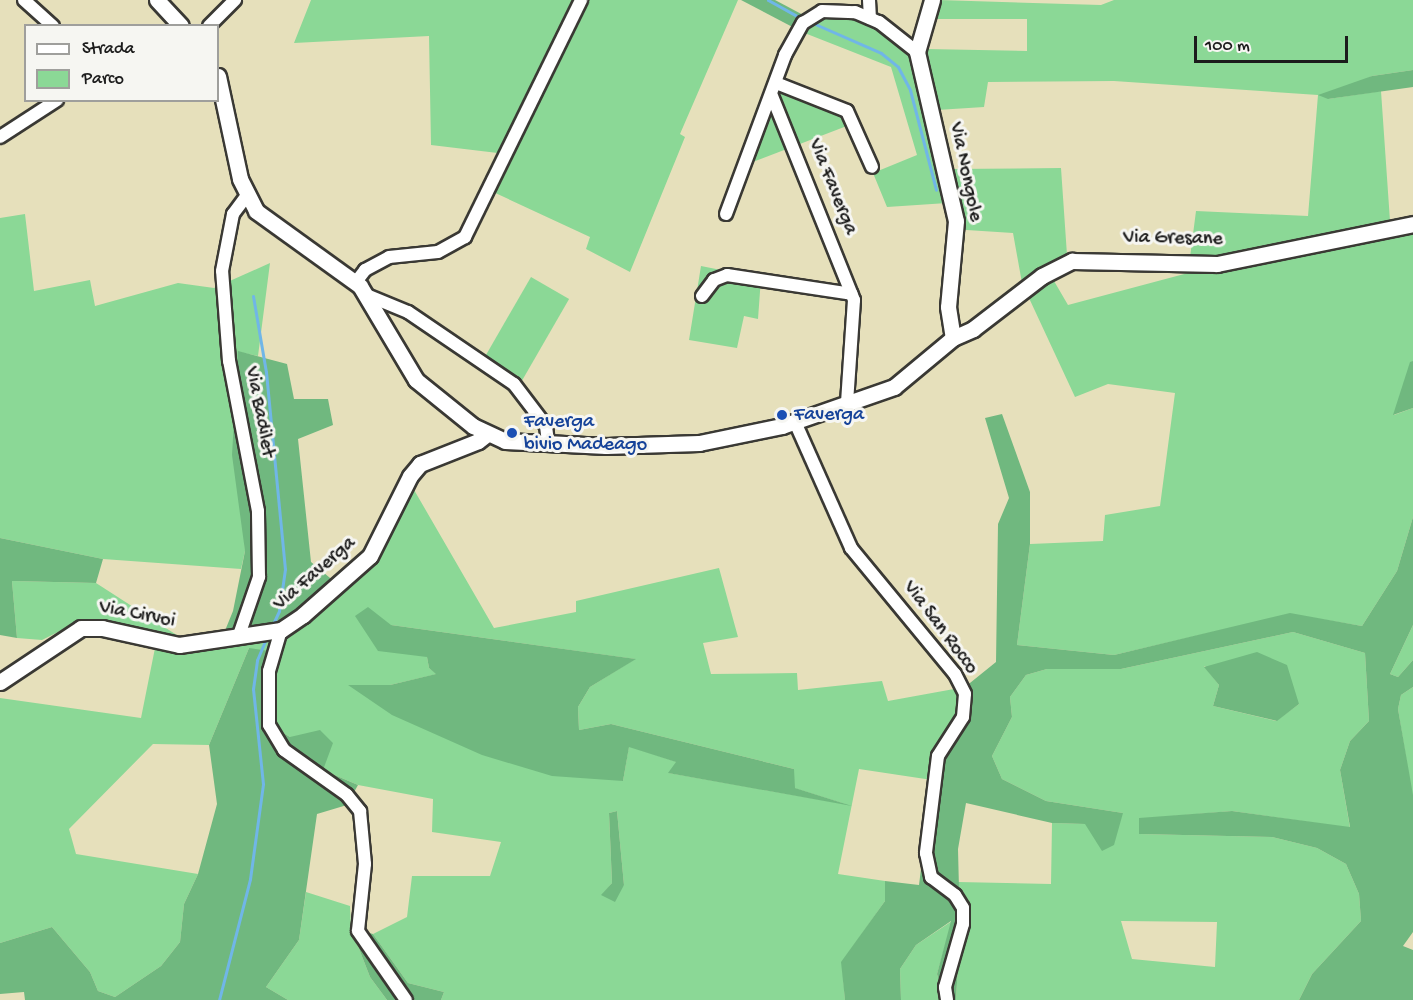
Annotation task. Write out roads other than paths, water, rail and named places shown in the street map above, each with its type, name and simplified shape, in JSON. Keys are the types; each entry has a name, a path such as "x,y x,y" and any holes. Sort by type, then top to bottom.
{"street":[{"path":"24,0 51,24"},
{"path":"157,0 180,24"},
{"path":"212,24 235,0"},
{"path":"356,282 365,270 388,257 438,252 465,237 581,0"},
{"path":"869,0 870,18"},
{"name":"Via Nongole","path":"932,0 921,28 917,52 956,221 948,307 953,338"},
{"path":"726,214 792,40 812,16 845,10 870,18 917,52"},
{"path":"219,80 246,197 264,220 356,282 369,296 416,380 487,434 505,441 606,446 699,443 795,422 847,404 907,379 953,338"},
{"path":"776,84 847,111 872,167"},
{"name":"Via Faverga","path":"772,96 852,294 855,311 847,404"},
{"path":"0,136 54,102"},
{"name":"Via Badilet","path":"238,638 259,577 258,511 229,361 222,271 233,214 246,197"},
{"name":"Via Gresane","path":"953,338 973,329 1042,276 1072,261 1217,264 1413,224"},
{"path":"702,296 714,280 727,275 852,294"},
{"path":"369,296 408,312 514,384 546,426 548,443"},
{"name":"Via San Rocco","path":"795,422 851,548 955,674 965,694 963,717 938,756 926,853 931,877 955,895 963,908 963,924 945,987 947,1000"},
{"name":"Via Faverga","path":"406,1000 358,931 365,864 360,811 347,795 284,750 269,725 269,671 281,630 296,622 370,556 410,476 420,464 478,441 487,434"},
{"name":"Via Cirvoi","path":"0,682 81,628 102,628 179,645 281,630"}],"waterway":[{"path":"768,0 802,19"},
{"path":"815,24 881,53 898,67 910,90 936,190"},
{"path":"253,296 266,372 285,569 279,611 272,626"},
{"path":"219,1000 250,879 263,784 253,689 257,660 267,637"}],"place":[{"name":"Faverga","path":"782,415"},
{"name":"Faverga bivio Madeago","path":"512,433"}]}
